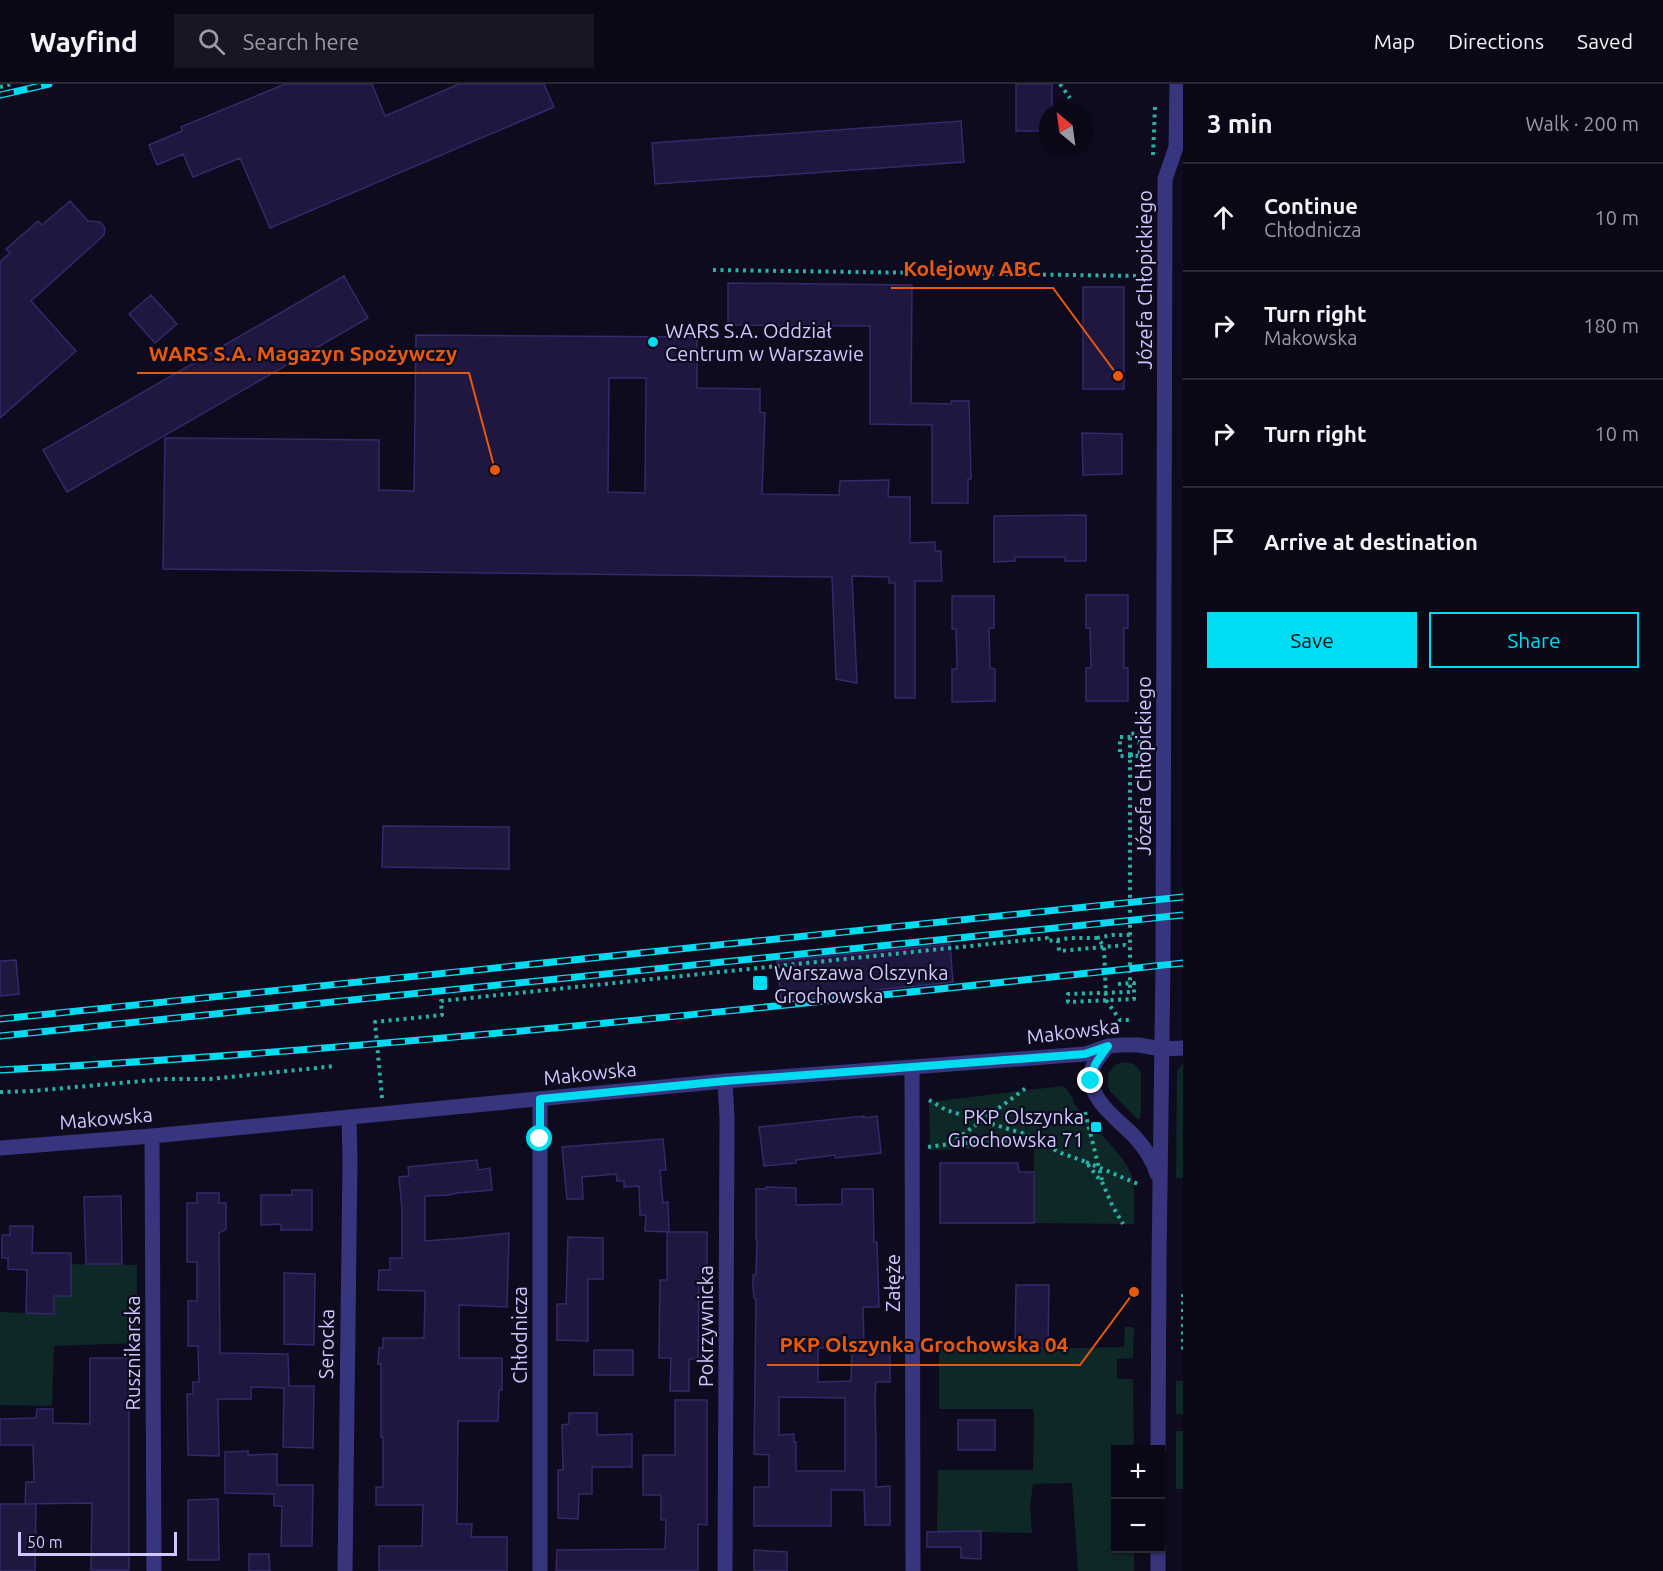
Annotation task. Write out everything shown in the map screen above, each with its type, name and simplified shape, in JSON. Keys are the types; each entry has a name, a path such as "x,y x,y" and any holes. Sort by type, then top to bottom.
{"street":[{"name":"Józefa Chłopickiego","path":"1158,1445 1165,613 1165,179 1176,147 1177,84"},
{"name":"Makowska","path":"0,1148 152,1136 725,1081 1085,1054 1108,1046 1139,1045 1162,1049 1183,1048"},
{"path":"1108,1046 1091,1073 1092,1088 1110,1114 1137,1139 1148,1153 1154,1164 1159,1184"},
{"name":"Załęże","path":"912,1067 913,1571"},
{"name":"Pokrzywnicka","path":"725,1081 727,1119 725,1571"},
{"name":"Chłodnicza","path":"540,1099 540,1571"},
{"name":"Serocka","path":"345,1571 349,1117"},
{"name":"Rusznikarska","path":"152,1136 154,1571"},
{"path":"1158,1553 1158,1571"}],"path":[{"path":"0,87 12,84"},
{"path":"1060,84 1070,98"},
{"path":"1152,163 1155,107"},
{"path":"713,270 1142,276 1151,283"},
{"path":"1130,983 1119,984 1134,983 1134,999 1068,1002 1068,994 1130,992 1130,983 1130,947 1130,935 1130,755 1130,745 1130,734 1151,728"},
{"path":"1130,755 1140,755 1140,736 1120,737 1120,756 1140,756 1139,746 1138,733"},
{"path":"384,1113 375,1022 442,1015 441,1001 1047,938 1047,941 1130,935"},
{"path":"1097,938 1104,946 1106,1000 1120,1020 1130,1020"},
{"path":"1058,940 1059,951 1125,945 1130,947"},
{"path":"0,1092 164,1079 210,1079 335,1066"},
{"path":"950,1144 1026,1088"},
{"path":"926,1098 946,1110 1025,1134 1061,1153 1138,1184"},
{"path":"1085,1111 1103,1184 1123,1224"},
{"path":"927,1147 1014,1140 1025,1134"},
{"path":"1086,1162 1103,1184"},
{"path":"1183,1294 1183,1351"}],"green space":[{"path":"1122,1062 1134,1064 1141,1072 1140,1119 1136,1118 1110,1091 1108,1085 1108,1074 1115,1065"},
{"path":"1183,1063 1183,1178 1176,1178 1177,1071"},
{"path":"1063,1086 1078,1109 1115,1149 1127,1166 1134,1186 1134,1224 1034,1223 1034,1147 930,1150 929,1102"},
{"path":"55,1264 137,1265 137,1343 54,1346 52,1406 0,1405 0,1312 54,1314"},
{"path":"1125,1327 1132,1327 1134,1328 1133,1358 1117,1359 1117,1379 1133,1379 1134,1445 1111,1445 1111,1553 1134,1553 1134,1571 1078,1571 1072,1483 1033,1484 1030,1506 1032,1533 937,1531 938,1470 1033,1470 1034,1415 1033,1409 939,1409 939,1346 1032,1349 1124,1347"},
{"path":"1176,1381 1183,1381 1183,1414 1176,1414"},
{"path":"1176,1431 1183,1431 1183,1489 1176,1489"}],"building":[{"path":"285,84 372,84 385,116 459,84 544,84 554,107 270,228 240,158 193,177 183,154 157,165 149,145 182,131 181,127"},
{"path":"1016,84 1052,84 1052,102 1039,102 1039,131 1016,131"},
{"path":"961,121 964,162 655,184 652,143"},
{"path":"70,201 88,221 100,222 105,228 104,235 31,301 76,351 0,418 0,262 10,253 6,249 38,221 42,225"},
{"path":"344,276 368,318 67,492 43,450"},
{"path":"728,283 912,285 911,403 951,404 951,401 969,401 971,479 968,479 968,503 932,503 932,425 870,424 870,326 728,325"},
{"path":"1083,287 1124,287 1124,389 1083,389"},
{"path":"151,295 177,324 155,343 129,314"},
{"path":"416,335 697,337 697,388 760,389 760,412 765,413 762,494 839,495 840,481 889,480 888,497 910,497 910,543 935,542 935,551 941,551 942,581 915,581 915,698 895,698 895,583 889,583 889,577 852,576 857,683 836,679 832,577 163,569 165,438 379,440 379,490 414,491","holes":["609,378 646,378 645,493 608,492"]},
{"path":"1082,433 1122,434 1122,474 1083,475"},
{"path":"1086,515 1086,561 1065,561 1065,557 1015,557 1015,561 994,562 994,516"},
{"path":"1086,595 1128,595 1128,628 1124,628 1124,668 1128,668 1128,701 1086,701 1086,668 1091,668 1090,628 1086,628"},
{"path":"952,596 994,596 994,628 989,628 990,668 995,669 995,701 952,702 952,669 957,669 956,629 952,629"},
{"path":"383,826 509,827 509,869 382,867"},
{"path":"950,944 953,982 781,1000 777,961"},
{"path":"16,960 19,994 0,996 0,961"},
{"path":"864,1116 864,1118 877,1116 881,1153 835,1158 835,1155 796,1160 796,1163 764,1166 759,1127"},
{"path":"663,1139 666,1170 660,1170 663,1203 668,1202 669,1232 645,1231 646,1215 640,1215 639,1186 624,1187 624,1181 617,1181 616,1174 582,1177 583,1199 567,1199 562,1147"},
{"path":"477,1160 478,1170 490,1168 492,1190 425,1196 425,1241 509,1233 507,1307 459,1305 459,1358 502,1358 502,1390 499,1390 498,1421 458,1421 457,1524 472,1524 471,1537 507,1537 507,1571 379,1571 379,1546 422,1546 423,1505 376,1505 376,1487 383,1487 379,1348 383,1348 383,1338 424,1338 425,1291 378,1290 379,1270 390,1270 390,1258 402,1258 399,1177 409,1176 408,1167"},
{"path":"940,1163 1018,1163 1019,1172 1034,1172 1034,1223 940,1223"},
{"path":"766,1187 796,1188 796,1205 842,1204 842,1189 873,1189 879,1307 863,1307 864,1344 874,1344 873,1348 890,1348 890,1382 876,1382 875,1398 876,1487 890,1486 890,1525 865,1525 864,1490 831,1490 831,1526 754,1526 754,1487 769,1487 769,1455 754,1454 756,1299 754,1298 753,1275 756,1275 756,1189 766,1189","holes":["818,1348 852,1348 851,1381 818,1382","779,1397 845,1398 845,1471 796,1471 794,1434 779,1435"]},
{"path":"292,1190 312,1190 312,1230 281,1230 281,1224 261,1225 261,1195 292,1195"},
{"path":"197,1193 219,1193 219,1203 226,1203 226,1229 219,1233 220,1353 288,1354 289,1386 314,1386 313,1448 283,1447 284,1388 251,1387 251,1399 218,1399 219,1456 188,1455 187,1394 193,1394 193,1382 199,1382 198,1346 188,1346 188,1301 197,1301 197,1262 187,1262 187,1203 197,1203"},
{"path":"121,1196 122,1264 86,1264 84,1197"},
{"path":"10,1226 33,1226 32,1253 71,1253 71,1296 54,1296 54,1314 26,1313 27,1270 8,1269 8,1258 2,1258 2,1235 10,1235"},
{"path":"667,1232 707,1232 707,1280 699,1280 698,1359 689,1359 689,1391 670,1391 671,1358 659,1358 660,1280 667,1280"},
{"path":"568,1237 603,1238 603,1279 588,1279 588,1341 557,1340 557,1304 566,1304"},
{"path":"284,1273 315,1274 314,1345 284,1344"},
{"path":"1016,1285 1049,1285 1048,1348 1015,1348"},
{"path":"594,1350 633,1350 633,1375 594,1375"},
{"path":"90,1358 129,1358 129,1570 91,1570 92,1503 25,1504 26,1482 34,1482 33,1445 0,1445 0,1419 36,1418 37,1409 53,1409 53,1423 90,1424"},
{"path":"675,1400 707,1400 707,1525 698,1524 698,1571 556,1571 557,1550 665,1549 666,1520 661,1520 661,1495 643,1495 643,1455 675,1455"},
{"path":"569,1413 597,1413 597,1435 632,1434 632,1467 592,1467 592,1494 579,1494 578,1519 558,1518 558,1470 563,1470 562,1425 569,1424"},
{"path":"958,1420 995,1420 995,1450 958,1450"},
{"path":"248,1451 248,1455 277,1454 277,1485 313,1485 312,1546 281,1546 282,1506 274,1506 274,1494 225,1493 225,1452"},
{"path":"218,1499 219,1560 188,1560 188,1500"},
{"path":"0,1504 36,1504 35,1571 0,1571"},
{"path":"981,1531 981,1559 961,1558 961,1547 927,1547 927,1532"},
{"path":"754,1550 787,1552 787,1571 754,1571"},
{"path":"249,1554 269,1554 270,1571 249,1571"}],"railway":[{"path":"0,95 49,84"},
{"path":"0,1019 1183,897"},
{"path":"0,1036 1183,915"},
{"path":"0,1070 444,1038 740,1010 1183,963"}],"place":[{"name":"WARS S.A. Oddział Centrum w Warszawie","path":"653,342"},
{"name":"Kolejowy ABC","path":"1118,376"},
{"name":"WARS S.A. Magazyn Spożywczy","path":"495,470"},
{"name":"Warszawa Olszynka Grochowska","path":"760,983"},
{"name":"PKP Olszynka Grochowska 71","path":"1096,1127"},
{"name":"PKP Olszynka Grochowska 04","path":"1134,1292"}],"route":[{"path":"540,1139 540,1099 725,1081 1085,1054 1108,1046 1095,1064 1091,1073 1091,1081"}]}
